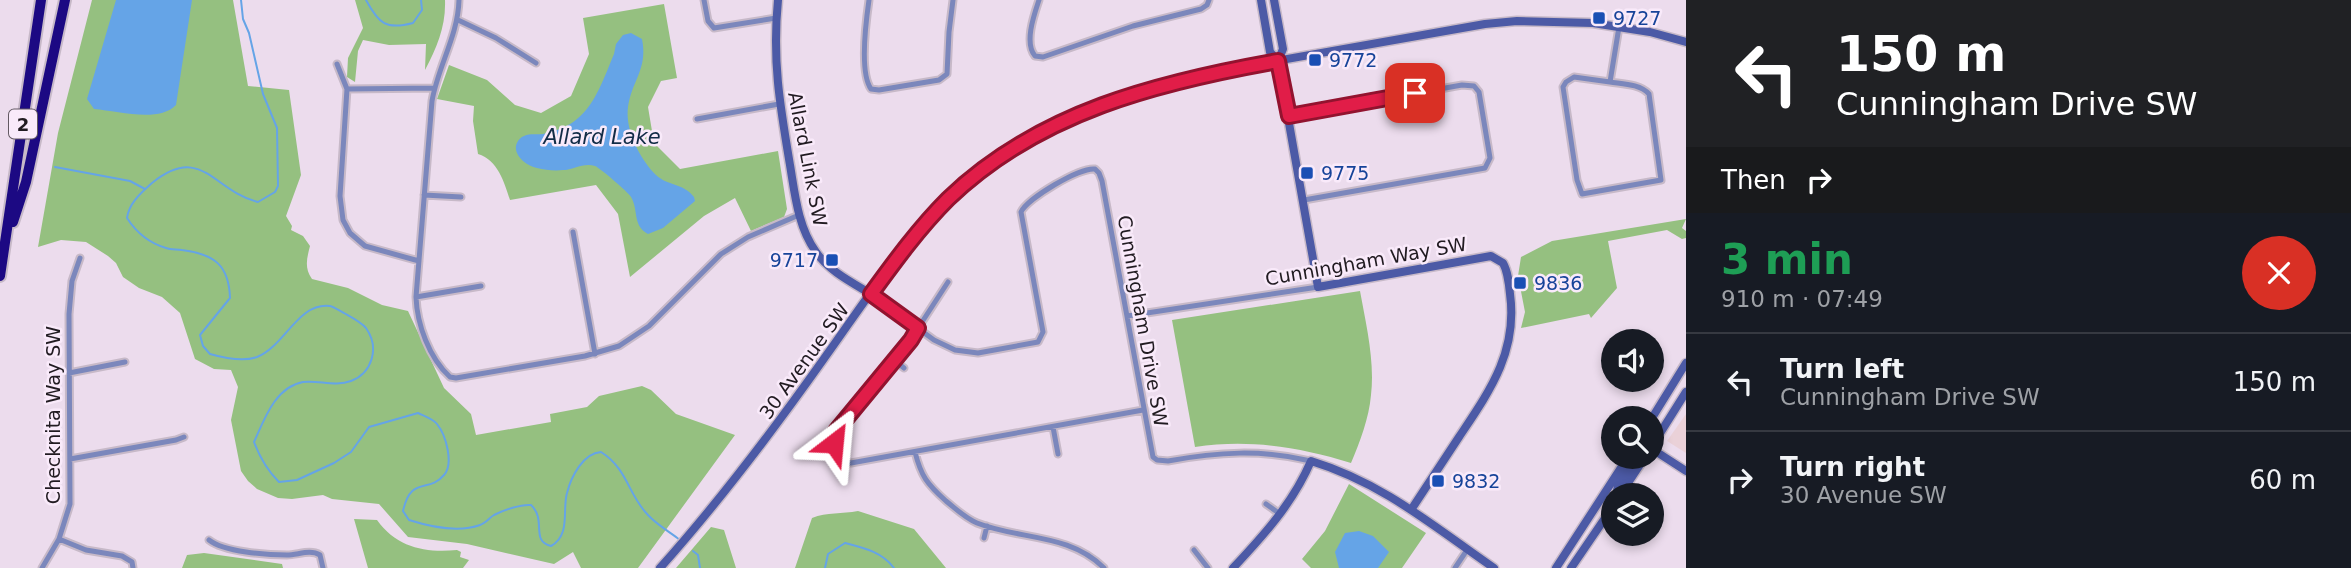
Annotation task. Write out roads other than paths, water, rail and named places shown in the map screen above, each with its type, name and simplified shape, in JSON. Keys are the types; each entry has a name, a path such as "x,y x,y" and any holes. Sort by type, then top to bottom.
{"highway":[{"name":"2","path":"0,276 41,0"},
{"path":"4,247 26,182 65,0"}],"main road":[{"name":"Allard Link SW","path":"778,0 775,63 779,104 799,215 811,246 822,261 871,294"},
{"path":"1261,0 1270,51 1278,61 1289,116 1318,287"},
{"path":"1274,0 1283,49 1278,61"},
{"name":"30 Avenue SW","path":"662,566 758,450 913,238 947,200 986,167 1038,133 1073,116 1127,96 1208,74 1509,22 1567,21 1686,37"},
{"name":"30 Avenue SW","path":"1619,27 1686,42"},
{"name":"Cunningham Way SW","path":"1318,287 1484,257 1496,258 1505,266 1511,314 1503,362 1488,394 1411,510"},
{"path":"1659,406 1686,363"},
{"path":"1664,428 1686,392"},
{"path":"1664,456 1686,471"},
{"path":"1233,568 1280,514 1298,488 1311,461"},
{"name":"Cunningham Drive SW","path":"1311,461 1364,481 1494,568"},
{"path":"1556,568 1620,469"},
{"path":"1572,568 1601,523"}],"street":[{"path":"459,0 458,20 434,88 430,115 416,297 418,315 426,340 444,372 452,378 596,354 619,346 639,334 729,249 748,237 799,215"},
{"path":"704,0 709,23 714,28 776,18"},
{"path":"869,0 865,48 867,81 871,89 879,90 945,77 948,70 948,32 953,0"},
{"path":"1039,0 1031,41 1031,51 1039,57 1133,26 1201,9 1209,0"},
{"path":"458,20 496,38 536,63"},
{"path":"1610,82 1619,27"},
{"path":"337,64 347,89 340,196 343,220 350,233 365,246 419,261"},
{"path":"1574,77 1610,82 1639,87 1649,94 1661,180 1582,194 1577,180 1563,87 1574,77"},
{"path":"1289,116 1462,85 1474,86 1479,95 1490,158 1485,168 1304,200"},
{"path":"347,89 434,88"},
{"path":"696,119 779,104"},
{"name":"Cunningham Drive SW","path":"871,294 943,345 971,353 1040,341 1043,332 1021,212 1026,204 1037,196 1088,168 1097,171 1101,177 1151,453 1157,460 1168,461 1238,452 1273,453 1311,461"},
{"path":"424,195 461,198"},
{"path":"573,232 596,354"},
{"name":"Checknita Way SW","path":"42,568 60,539 70,504 71,293 80,258"},
{"path":"948,282 918,328 835,433 836,456 839,461 846,463 915,452 1143,410"},
{"path":"416,297 481,286"},
{"name":"Cunningham Way SW","path":"1127,316 1318,287"},
{"path":"894,360 904,368"},
{"path":"69,373 125,362"},
{"path":"1053,427 1058,454"},
{"path":"70,459 184,437"},
{"path":"915,452 921,472 931,488 965,517 987,526 1065,544 1086,553 1104,568"},
{"path":"1266,504 1280,514"},
{"path":"1000,529 1002,520"},
{"path":"984,538 987,526"},
{"path":"60,539 86,550 122,556 132,562 133,568"},
{"path":"209,540 222,547 264,553 284,555 314,552 320,555 323,568"},
{"path":"1194,550 1208,568"},
{"path":"1455,568 1467,550"}],"water":[{"path":"116,0 192,0 176,105 169,110 149,115 94,109 87,99"},
{"name":"Allard Lake","path":"631,33 642,39 643,49 641,67 628,107 634,142 658,177 690,192 695,201 663,228 648,234 638,222 631,197 595,166 587,165 567,170 540,169 524,162 516,150 518,141 523,136 543,134 561,128 584,113 599,89 616,44 623,35"},
{"path":"1359,531 1373,536 1389,552 1378,568 1339,568 1335,552 1345,533"}],"waterway":[{"path":"241,0 243,19 249,33 263,94 277,128 278,186 275,192 258,202 229,189 207,173 183,168 169,172 152,183 133,203 127,218 139,232 154,243 168,249 193,252 211,258 223,269 230,298 200,335 203,346 210,354 240,359 257,357 276,344 300,317 319,307 333,307 366,328 373,344 372,359 358,377 345,383 303,382 293,385 285,390 272,406 254,442 271,473 279,482 297,480 351,452 369,427 418,413 437,424 446,442 449,457 444,475 432,484 415,489 406,500 403,511 409,520 435,527 463,529 482,524 507,509 531,505 538,517 541,540 551,546 564,529 566,500 571,480 583,461 601,452 617,466 648,515 680,540"},
{"path":"366,0 379,20 396,26 413,23 422,10 421,0"},
{"path":"55,167 130,181 145,189"},
{"path":"825,568 828,554 845,543 878,554 894,568"},
{"path":"693,551 698,555 700,568"}],"place":[{"name":"9727","path":"1599,18"},
{"name":"9772","path":"1315,60"},
{"name":"9775","path":"1307,173"},
{"name":"9717","path":"832,260"},
{"name":"9836","path":"1520,283"},
{"name":"9832","path":"1438,481"}]}
